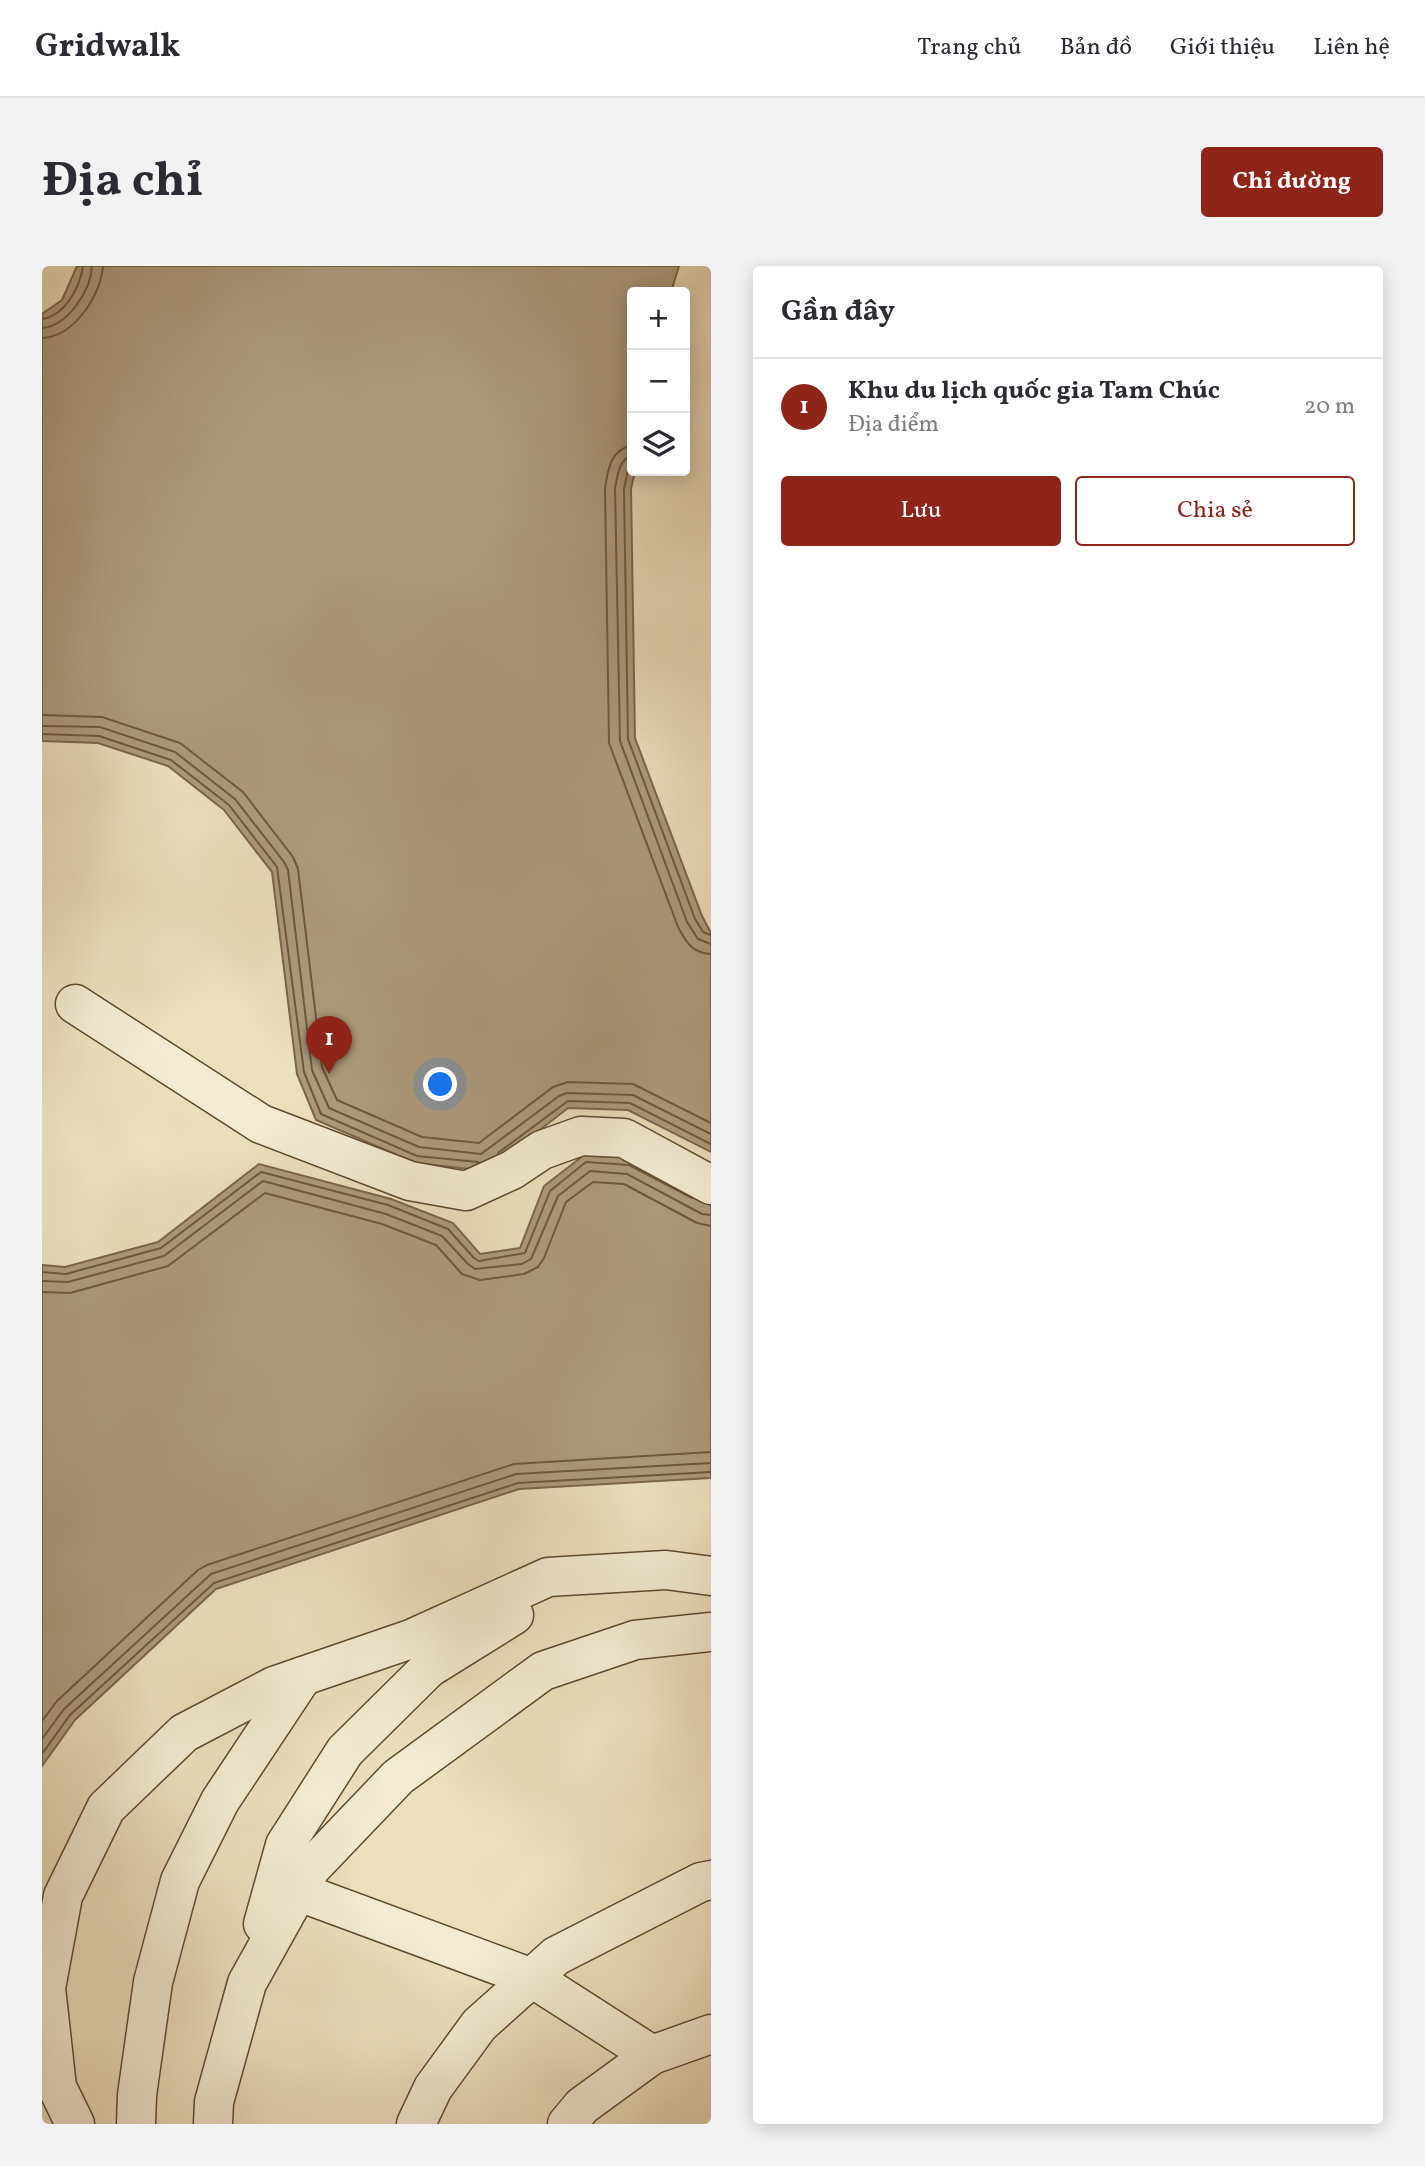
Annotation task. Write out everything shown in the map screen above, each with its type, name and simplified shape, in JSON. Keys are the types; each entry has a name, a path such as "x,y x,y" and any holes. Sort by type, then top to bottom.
{"street":[{"path":"75,1004 261,1124 410,1181 466,1191 512,1170 542,1150 581,1136 624,1138 711,1185"},
{"path":"75,2124 57,2087 46,1987 63,1896 106,1808 184,1733 274,1686 411,1639 548,1577 666,1570 711,1576"},
{"path":"213,2124 214,2102 247,1983 286,1887 285,1845 345,1751 429,1668 578,1575"},
{"path":"286,1887 311,1868 398,1777 543,1671 635,1640 711,1632"},
{"path":"136,2124 137,2095 153,1982 180,1881 220,1801 303,1676"},
{"path":"416,2124 432,2088 480,2025 556,1956 701,1882 711,1880"},
{"path":"286,1887 532,1978 652,2055"},
{"path":"567,2124 582,2106 652,2055 711,2034"}],"water":[{"path":"77,266 679,266 673,287 627,287 627,476 634,476 631,489 635,738 702,916 711,933 711,1152 628,1110 568,1108 487,1171 416,1163 316,1120 297,1074 272,872 224,810 168,766 98,743 42,741 42,314 62,300"},
{"path":"584,1155 631,1158 711,1201 711,1478 519,1489 216,1589 75,1720 42,1766 42,1265 65,1267 158,1242 259,1164 391,1199 453,1223 480,1254 520,1248 544,1186"}],"place":[{"name":"Khu du lịch quốc gia Tam Chúc","path":"329,1074"}]}
